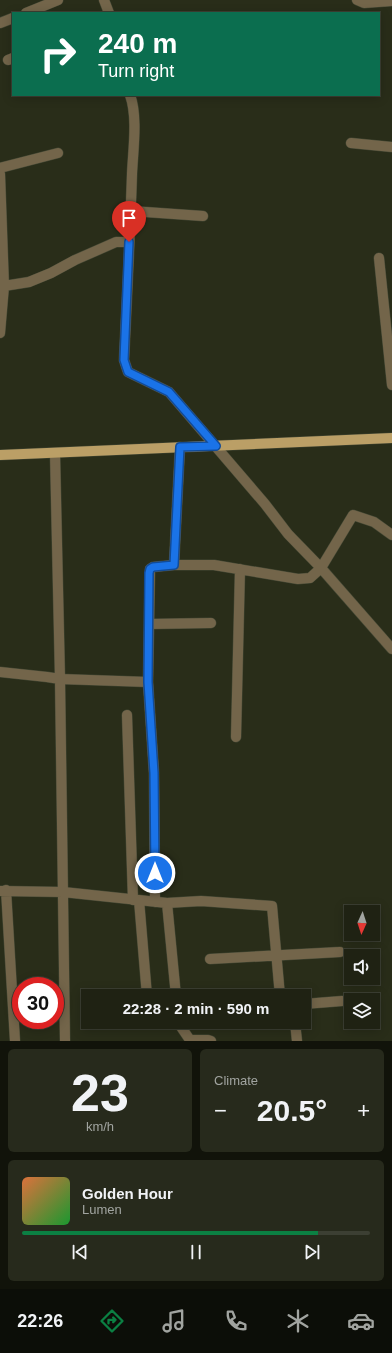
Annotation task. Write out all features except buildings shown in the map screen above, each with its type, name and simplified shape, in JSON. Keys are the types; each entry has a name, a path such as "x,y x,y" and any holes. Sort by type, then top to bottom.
{"main road":[{"path":"0,455 392,438"}],"street":[{"path":"28,12 58,0"},
{"path":"104,0 109,12"},
{"path":"357,0 369,4 392,1"},
{"path":"0,23 12,18"},
{"path":"130,96 134,120 124,360 128,372 169,392 265,504 288,534 321,568 392,650"},
{"path":"351,143 392,147"},
{"path":"0,168 58,153"},
{"path":"0,174 2,284 0,333"},
{"path":"131,211 203,216"},
{"path":"2,284 29,282 116,242 129,242"},
{"path":"379,258 392,385"},
{"path":"174,565 180,447"},
{"path":"55,453 65,1041"},
{"path":"155,902 154,773 148,682 150,569 153,567 174,565 214,565 298,579 310,578 321,568 353,515 374,522 392,535"},
{"path":"236,737 240,569"},
{"path":"149,624 211,623"},
{"path":"0,672 60,679 148,682"},
{"path":"127,716 136,900 146,989"},
{"path":"15,1041 3,890 63,892 167,903 201,901 272,906 279,989"},
{"path":"167,903 175,989"},
{"path":"210,959 340,952"},
{"path":"311,1003 342,1001"},
{"path":"182,1029 190,1040 211,1041"},
{"path":"296,1029 297,1041"}],"route":[{"path":"129,242 124,360 128,372 169,392 216,446 180,447 174,565 153,567 150,569 149,573 148,682 154,773 155,873"}]}
